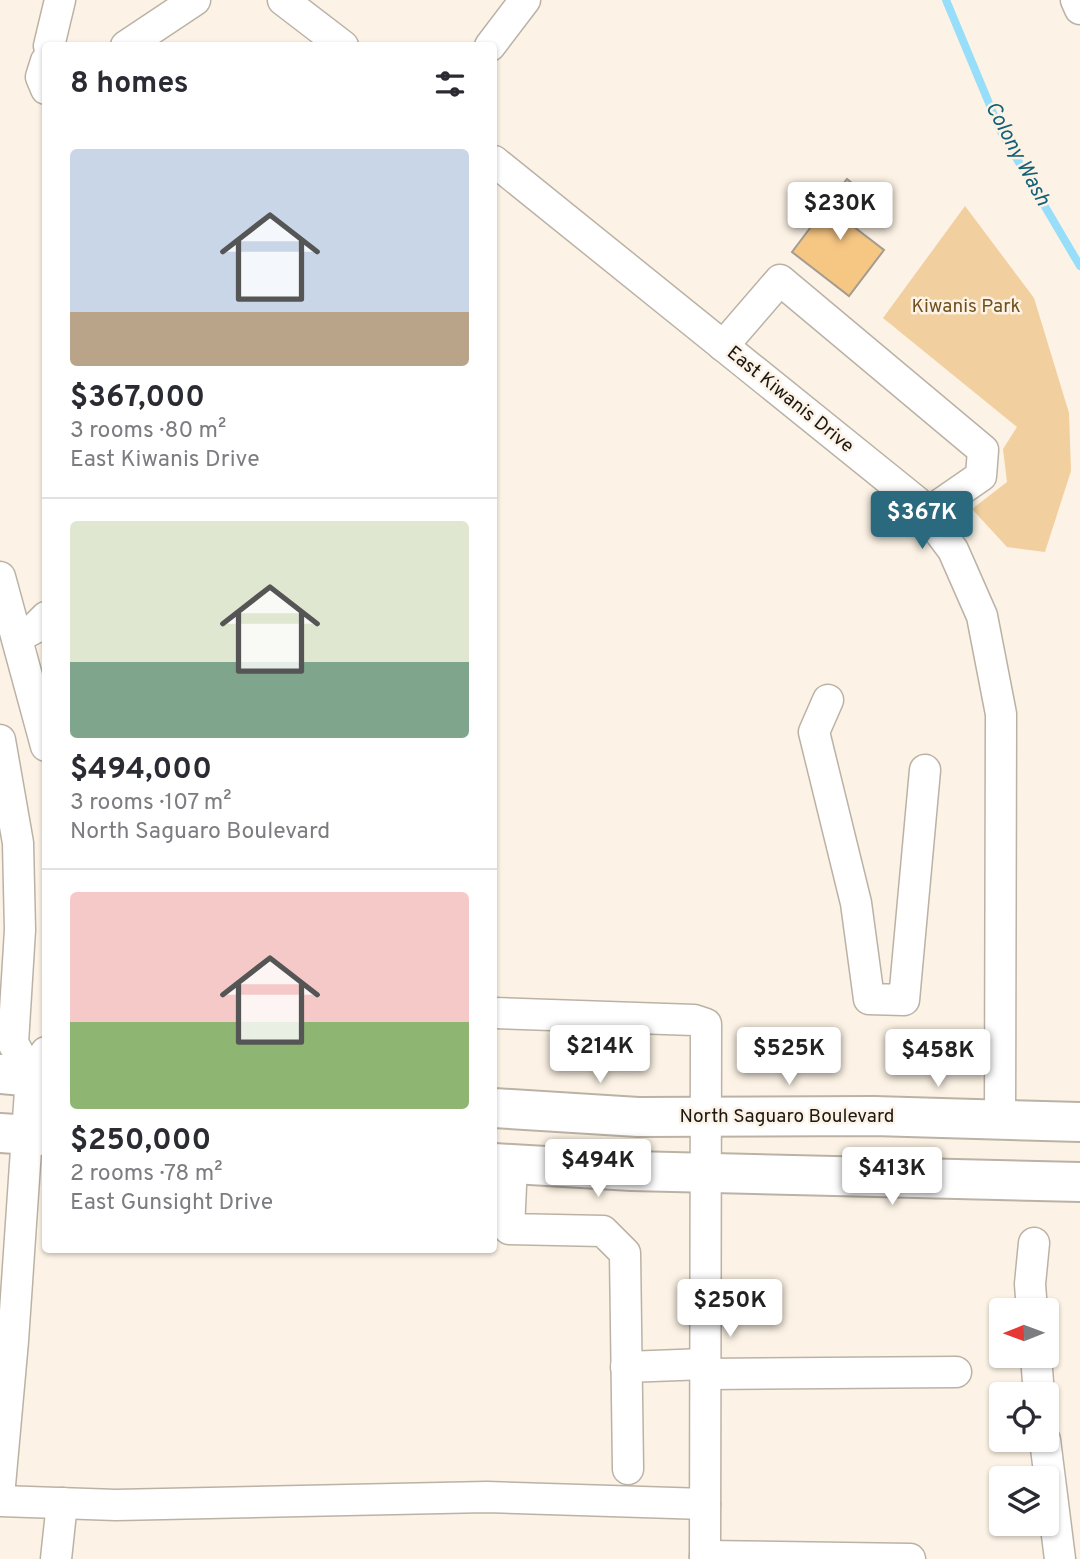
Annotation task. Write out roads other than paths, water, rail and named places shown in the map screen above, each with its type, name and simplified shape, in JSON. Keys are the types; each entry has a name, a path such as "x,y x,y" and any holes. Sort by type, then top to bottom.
{"main road":[{"name":"North Saguaro Boulevard","path":"497,1108 705,1118 874,1116 1080,1122"},
{"path":"503,1163 704,1173 1080,1182"}],"street":[{"path":"50,42 60,0"},
{"path":"132,42 195,0"},
{"path":"283,0 338,42"},
{"path":"493,42 524,0"},
{"path":"1076,0 1080,9"},
{"name":"East Kiwanis Drive","path":"497,163 917,502 953,550 982,616 1001,714 1000,1121"},
{"path":"723,346 780,280 983,450 981,476 926,514"},
{"path":"0,578 36,628 42,699"},
{"path":"828,700 814,732 856,903 869,999 904,1000 925,770"},
{"path":"0,740 18,843 20,930 13,1043 30,1070 13,1341 0,1485"},
{"path":"497,1013 694,1020 706,1024 705,1558 910,1559"},
{"path":"503,1163 509,1229 603,1230 625,1253 628,1469"},
{"path":"1031,1298 1034,1243"},
{"path":"626,1367 956,1372"},
{"path":"1047,1452 1060,1559"},
{"path":"0,1501 142,1504 487,1497 705,1504"},
{"path":"56,1559 62,1503"}],"waterway":[{"name":"Colony Wash","path":"946,0 1001,132 1080,266"}],"park label":[{"name":"Kiwanis Park","path":"966,307"}]}
